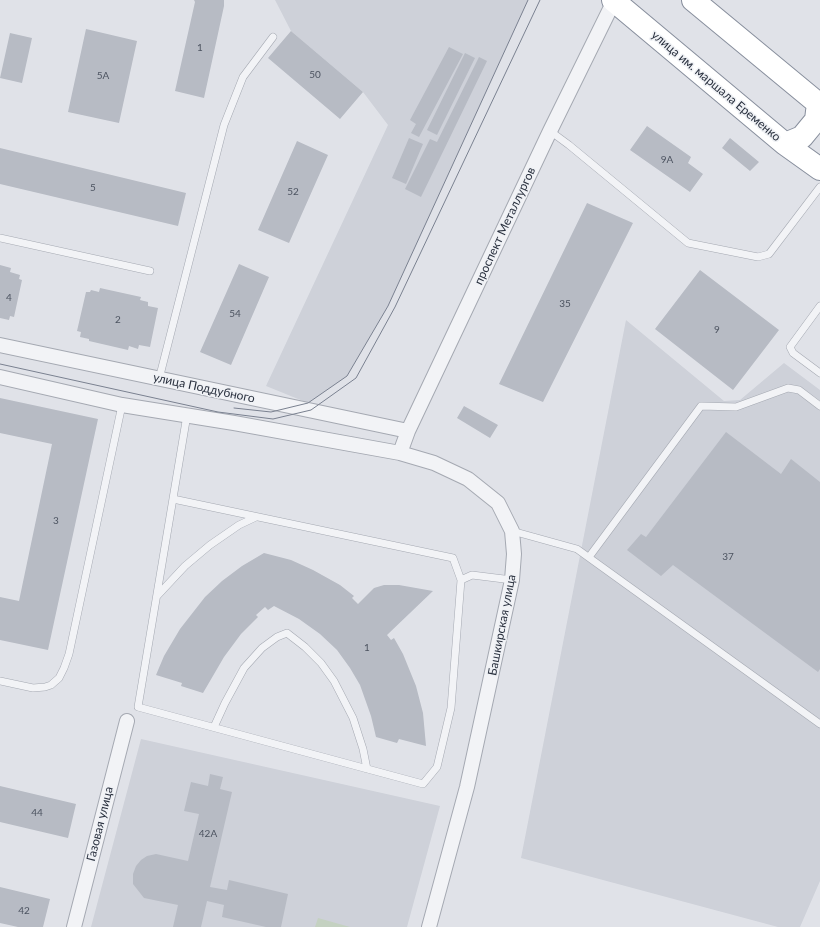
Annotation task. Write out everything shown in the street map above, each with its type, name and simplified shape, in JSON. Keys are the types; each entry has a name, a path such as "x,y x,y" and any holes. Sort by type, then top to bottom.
{"highway":[{"name":"улица им. маршала Еременко","path":"613,0 785,144 820,169"},
{"path":"693,0 819,104 816,120 802,137 785,144"}],"street":[{"name":"проспект Металлургов","path":"400,453 408,431 613,0"},
{"name":"улица Поддубного","path":"0,345 408,431"},
{"path":"0,377 122,405 187,415"},
{"name":"Башкирская улица","path":"187,415 400,453 434,463 468,478 498,503 512,531 514,554 512,580 467,787 429,927"},
{"name":"Газовая улица","path":"74,927 127,721"}],"lane":[{"path":"159,378 224,125 243,77 273,37"},
{"path":"550,131 688,243 758,257 769,254 820,187"},
{"path":"0,238 150,271"},
{"path":"820,306 790,347 793,353 820,373"},
{"path":"590,557 701,406 736,407 788,388 799,390 820,406"},
{"path":"0,681 33,688 52,685 60,678 71,646 122,405"},
{"path":"173,499 453,558 460,580 451,708 437,767 423,784 138,706 187,415"},
{"path":"157,596 185,566 210,545 240,525 256,517"},
{"path":"512,531 577,549 590,557 820,724"},
{"path":"460,580 472,575 512,580"},
{"path":"214,727 244,668 262,648 277,637 287,633 305,647 321,663 334,681 352,718 363,749 367,769"}],"shaded area":[{"path":"275,0 528,0 388,306 347,376 308,403 266,386 388,125 363,92 291,31"},
{"path":"626,320 724,401 740,400 784,363 820,390 820,881 800,927 778,927 521,858"},
{"path":"141,739 440,806 407,927 91,927"}],"green space":[{"path":"318,918 350,927 315,927"}],"building":[{"path":"194,0 224,0 204,98 175,91 195,2"},
{"path":"86,29 137,41 119,123 68,112"},
{"path":"291,31 363,92 340,119 268,58"},
{"path":"10,33 32,38 22,83 0,78"},
{"path":"449,47 463,54 419,137 411,133 416,124 410,120"},
{"path":"465,53 475,58 437,135 427,130"},
{"path":"479,57 487,61 421,197 405,189 430,139 437,142"},
{"path":"647,126 691,157 688,163 703,174 690,192 630,150"},
{"path":"409,138 423,144 406,184 392,178"},
{"path":"730,138 759,162 750,171 722,148"},
{"path":"297,141 328,155 289,243 258,230"},
{"path":"0,148 186,193 178,226 0,184"},
{"path":"587,203 633,223 543,402 499,384"},
{"path":"239,264 269,277 231,365 200,352"},
{"path":"0,265 11,268 10,272 20,275 19,279 22,280 14,317 10,316 9,320 0,318"},
{"path":"700,270 779,330 733,390 655,329"},
{"path":"100,288 141,297 140,300 148,302 148,306 158,308 150,347 139,345 138,349 129,346 128,350 89,341 89,339 80,337 81,332 77,331 86,292 90,292 91,290 99,292"},
{"path":"0,398 98,419 48,650 0,640 0,597 19,601 52,444 0,433"},
{"path":"464,406 498,425 490,438 457,418"},
{"path":"726,432 781,474 791,459 820,482 820,669 818,672 673,565 661,576 627,550 641,534 646,537"},
{"path":"264,553 291,560 313,570 340,585 354,596 352,598 358,604 374,588 384,585 399,585 433,591 387,635 391,640 394,638 403,654 416,686 423,713 426,746 399,739 397,743 376,737 371,716 360,685 337,650 320,634 299,619 274,606 268,610 265,607 256,615 258,617 241,634 224,657 203,693 181,686 182,683 156,675 164,656 180,629 205,597 222,581 242,566"},
{"path":"210,774 223,777 220,789 232,792 210,887 227,890 229,880 288,894 281,927 266,927 222,917 224,905 207,901 201,927 173,927 178,905 144,898 133,884 133,874 136,866 147,856 156,854 188,861 199,814 184,811 191,782 208,786"},
{"path":"0,786 76,804 68,838 0,822"},
{"path":"0,887 50,899 43,927 18,927 0,923"}],"tram line":[{"path":"234,408 271,412 308,403 347,376 388,306 528,0"},
{"path":"0,364 218,412 273,419 311,410 356,378 395,307 540,0"}]}
